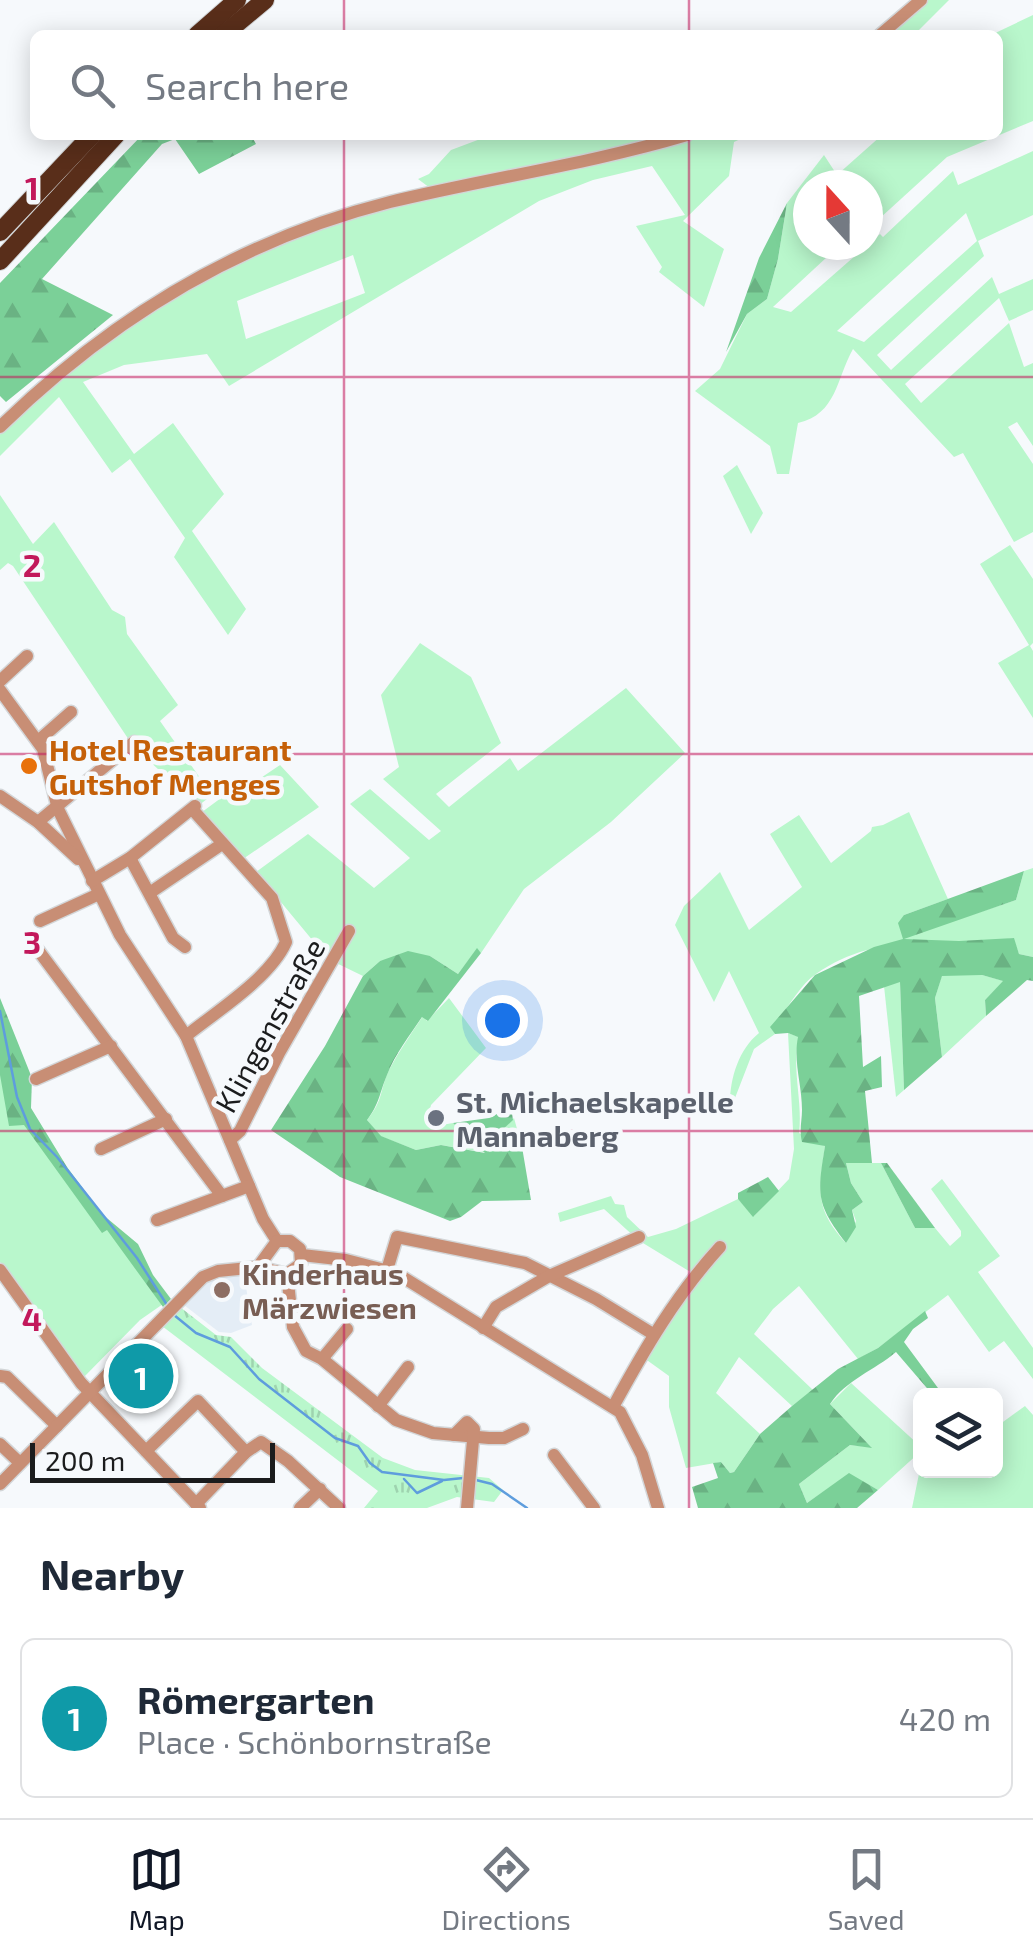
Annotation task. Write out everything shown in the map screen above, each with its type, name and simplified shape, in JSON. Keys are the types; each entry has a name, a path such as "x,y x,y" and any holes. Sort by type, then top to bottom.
{"highway":[{"path":"203,30 237,0"},
{"path":"229,30 265,0"},
{"path":"0,232 87,140"},
{"path":"0,261 111,140"}],"street":[{"path":"886,30 920,0"},
{"path":"0,426 97,341 136,313 229,260 301,230 387,203 667,140"},
{"path":"0,681 27,656"},
{"path":"0,690 38,740 58,809 83,864 120,935 186,1036 262,1219 277,1242"},
{"path":"38,740 71,712"},
{"path":"38,822 134,742"},
{"path":"0,796 38,822 83,864"},
{"path":"40,921 96,887 195,807 222,844 272,898 286,942 280,955 243,991 186,1036"},
{"path":"150,892 222,844"},
{"path":"130,858 173,938 185,947"},
{"name":"Klingenstraße","path":"230,1140 240,1131 271,1068 350,931"},
{"path":"36,946 222,1196"},
{"path":"36,1078 111,1046"},
{"path":"102,1150 166,1119"},
{"path":"157,1220 249,1186"},
{"path":"388,1265 397,1237 525,1264 596,1299 653,1334"},
{"path":"483,1328 496,1308 549,1276 639,1237"},
{"path":"266,1264 270,1248 290,1240 302,1255 388,1265 613,1407 626,1419 658,1508"},
{"path":"613,1407 653,1334 720,1247"},
{"path":"287,1274 301,1264 302,1255"},
{"path":"0,1484 203,1277 266,1264 287,1274"},
{"path":"0,1270 90,1392 198,1506 246,1452 261,1442 339,1508"},
{"path":"287,1274 291,1318 306,1351 378,1406 410,1427 504,1438 523,1430"},
{"path":"322,1360 347,1330"},
{"path":"378,1406 408,1367"},
{"path":"0,1376 7,1377 57,1426"},
{"path":"146,1451 198,1401 246,1452"},
{"path":"467,1508 475,1437"},
{"path":"0,1444 20,1463"},
{"path":"554,1455 594,1508"},
{"path":"300,1508 320,1489"}],"shaded area":[{"name":"Kinderhaus Märzwiesen","path":"244,1274 252,1325 231,1333 219,1332 184,1305 211,1276"}],"green space":[{"path":"927,0 949,0 919,30 894,30"},
{"path":"1033,15 1033,121 1003,134 1002,30"},
{"path":"137,140 172,140 162,144 42,279 113,315 6,402 0,396 0,283"},
{"path":"176,140 254,140 256,144 199,174"},
{"path":"478,140 648,140 430,188 418,179 429,174 451,150"},
{"path":"679,140 738,140 734,142 729,176 683,221 724,249 704,307 659,272 662,267 636,226 685,215 652,166 593,180 539,201 229,386 207,354 124,365 83,382 134,454 173,423 224,494 192,531 246,609 228,635 174,557 185,538 130,459 112,473 59,397 0,456 0,433 33,399 104,340 235,261 353,216","holes":["353,255 365,293 246,339 237,301"]},
{"path":"876,140 988,140 947,157 883,215 883,170 843,170"},
{"path":"1033,151 1033,215 978,241 984,256 877,355 891,370 992,277 999,294 1033,279 1033,310 1009,321 999,298 905,384 921,403 1009,323 1024,367 1033,363 1033,446 1017,422 1008,427 1033,464 1033,532 1014,542 963,453 954,457 853,349 828,404 821,412 798,423 789,474 777,474 770,446 695,391 720,369 747,314 767,299 787,203 793,195 793,260 824,260 773,307 791,312 850,260 883,260 883,237 953,171 958,185","holes":["966,213 977,241 864,342 837,331"]},
{"path":"824,155 834,170 812,170"},
{"path":"787,203 767,299 747,314 726,352 759,258"},
{"path":"737,465 763,513 751,534 723,476"},
{"path":"0,495 33,544 54,522 112,610 125,617 127,634 178,705 160,721 212,795 198,806 133,746 13,566 8,563 0,570"},
{"path":"1010,545 1033,579 1033,718 998,663 1029,645 980,564"},
{"path":"420,643 471,677 501,743 436,794 449,807 510,758 518,771 626,688 685,753 611,822 524,889 481,953 477,949 458,974 430,956 380,961 363,976 328,959 256,872 308,834 374,888 410,858 350,804 370,789 429,840 441,831 383,779 399,767 381,695"},
{"path":"280,765 319,807 243,859 202,812 236,787 240,792"},
{"path":"909,812 948,899 904,915 947,923 1016,900 1024,871 1033,868 1033,957 1019,954 1013,938 889,946 841,960 809,979 798,992 771,1027 775,1034 754,1049 730,1103 737,1065 759,1033 729,971 714,1002 675,925 684,906 720,872 749,930 802,887 770,834 799,815 831,863 872,827"},
{"path":"1024,871 1016,900 904,939 1014,938 1019,954 1033,957 1033,981 1027,980 986,1016 985,1000 1003,981 982,975 942,976 935,998 942,1057 904,1090 900,982 859,996 863,1067 881,1056 882,1087 865,1091 872,1163 846,1163 851,1183 863,1202 852,1210 856,1227 846,1243 821,1198 825,1146 802,1142 798,1037 775,1034 770,1027 815,975 874,947 903,939 898,923 904,915"},
{"path":"477,948 481,953 428,1021 422,1017 403,1045 367,1120 381,1136 416,1150 441,1145 485,1153 453,1123 489,1118 511,1107 513,1120 498,1134 489,1152 522,1147 531,1200 482,1201 450,1221 340,1177 271,1130 325,1046 363,976 380,961 408,951 430,956 458,974"},
{"path":"942,975 982,975 1004,981 985,1000 986,1016 942,1057 935,998"},
{"path":"900,981 904,1090 896,1097 884,986"},
{"path":"0,998 32,1078 31,1108 102,1214 138,1244 153,1275 171,1299 163,1307 107,1230 102,1233 24,1125 9,1126 0,1075"},
{"path":"449,998 486,1048 431,1105 427,1123 430,1127 453,1123 488,1153 441,1145 416,1150 380,1136 367,1120 379,1101 389,1070 423,1016 427,1021"},
{"path":"788,1033 799,1037 799,1133 825,1146 821,1198 836,1231 846,1243 856,1221 852,1210 863,1202 851,1183 846,1163 881,1163 915,1228 935,1228 950,1246 961,1231 931,1189 942,1179 1000,1256 978,1272 1033,1348 1033,1379 1004,1341 989,1352 948,1295 858,1359 799,1286 773,1309 754,1334 813,1390 792,1406 739,1357 716,1393 760,1434 734,1472 730,1473 721,1462 686,1468 669,1407 669,1376 644,1358 697,1276 638,1240 604,1209 560,1222 558,1213 611,1196 615,1204 624,1205 627,1217 648,1237 676,1229 738,1199 754,1216 789,1179 794,1149"},
{"path":"0,1042 16,1097 163,1304 140,1320 83,1378 0,1262"},
{"path":"514,1118 522,1147 488,1153 498,1134"},
{"path":"881,1163 887,1163 935,1228 915,1228"},
{"path":"768,1177 779,1191 753,1217 738,1199 738,1193"},
{"path":"180,1307 216,1335 231,1337 262,1368 383,1458 415,1470 489,1478 503,1490 494,1502 457,1497 427,1508 364,1508 378,1491 162,1326"},
{"path":"925,1311 928,1318 904,1342 938,1388 927,1388 896,1352 852,1382 830,1404 872,1448 850,1445 799,1484 807,1503 849,1473 878,1490 857,1508 698,1508 692,1487 718,1478 713,1463 721,1462 730,1473 734,1472 760,1434 792,1406 838,1369 878,1348"},
{"path":"851,1383 913,1440 913,1458 878,1490 849,1474 807,1503 799,1484 850,1445 871,1447 830,1404"},
{"path":"1025,1406 1033,1415 1033,1508 912,1508 918,1478 1003,1478 1003,1422"}],"waterway":[{"path":"0,1011 17,1097 30,1129 137,1258 167,1305"},
{"path":"174,1315 196,1333 230,1347 259,1379 335,1438 358,1446 382,1472 444,1480 463,1478"},
{"path":"404,1479 417,1493 442,1481"},
{"path":"476,1480 492,1484 527,1508"}],"place":[{"name":"Hotel Restaurant Gutshof Menges","path":"29,766"},
{"name":"St. Michaelskapelle Mannaberg","path":"436,1118"},
{"name":"Kinderhaus Märzwiesen","path":"222,1290"},
{"name":"Römergarten","path":"141,1376"}]}
